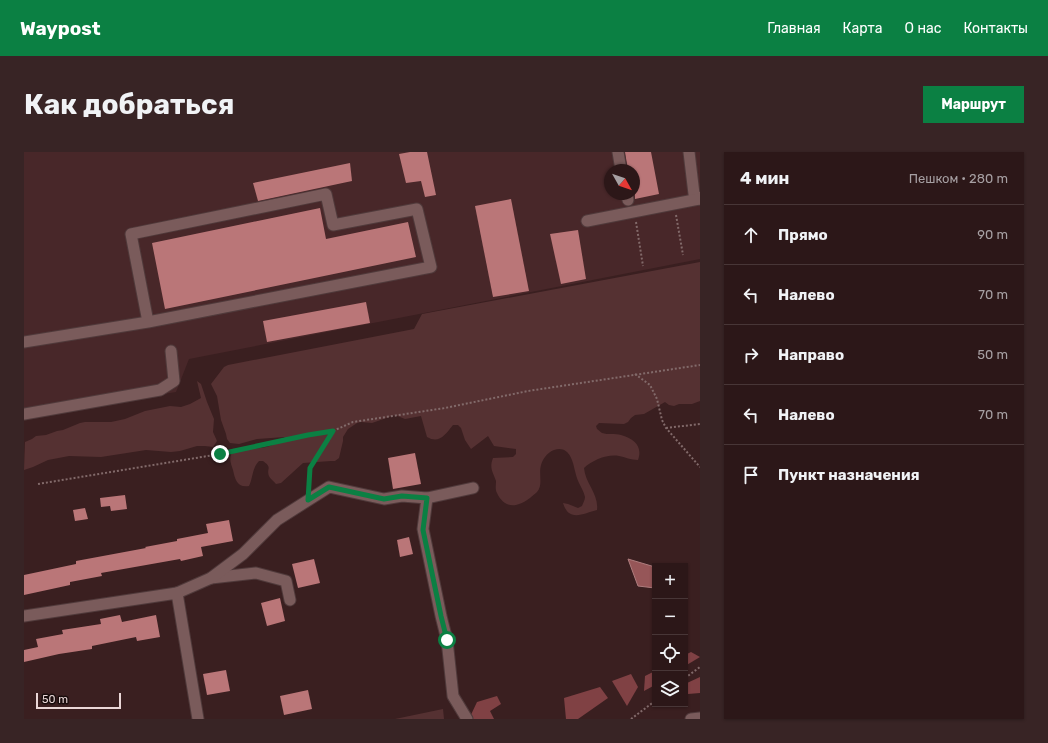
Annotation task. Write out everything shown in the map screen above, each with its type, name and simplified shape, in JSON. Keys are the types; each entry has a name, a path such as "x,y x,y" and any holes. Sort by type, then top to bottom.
{"street":[{"path":"618,152 620,164"},
{"path":"689,152 694,194 699,199"},
{"path":"24,342 148,322 431,266 417,210 333,225 326,194 131,234 148,322"},
{"path":"587,221 699,199"},
{"path":"24,414 160,390 174,381 171,351"},
{"path":"24,616 177,593 211,578 243,554 277,520 329,487 384,499 402,496 427,498 473,488"},
{"path":"427,498 423,530 447,640 453,696 467,719"},
{"path":"211,578 256,573 286,581 290,600"},
{"path":"177,593 198,719"},
{"path":"691,719 700,718"}],"path":[{"path":"675,204 683,255"},
{"path":"634,212 643,266"},
{"path":"38,484 220,454 333,431 353,422 445,408 528,391 700,365"},
{"path":"635,374 650,385 657,399 662,420 666,428 700,467"},
{"path":"666,428 700,424"},
{"path":"308,500 310,468 333,431"},
{"path":"688,676 700,667"},
{"path":"631,719 652,703"}],"shaded area":[{"path":"24,152 700,152 700,259 189,359 176,392 24,417"},
{"path":"700,262 700,401 692,404 679,404 674,406 665,402 644,414 635,415 624,424 599,423 596,426 602,433 619,434 630,439 636,444 639,451 638,460 619,456 610,456 596,460 584,468 596,499 597,510 573,515 566,509 563,503 578,508 582,506 585,497 577,478 573,463 567,452 559,449 549,453 542,462 540,471 540,485 537,492 525,501 512,505 504,502 496,492 496,481 491,465 493,458 513,457 516,454 516,449 494,446 488,436 471,449 465,440 461,428 458,425 453,425 442,437 438,439 431,439 427,437 421,416 405,419 395,415 372,423 357,423 348,429 343,437 339,458 335,461 303,463 281,483 276,484 270,478 268,473 269,467 263,461 259,461 255,467 249,486 242,486 236,480 230,460 231,454 235,450 267,447 281,441 285,437 257,439 239,444 230,443 227,439 221,420 217,396 211,384 224,367 228,365 414,329 422,314"},
{"path":"197,381 201,384 214,419 213,432 217,441 213,447 197,446 171,452 146,450 101,457 69,456 48,460 24,470 25,442 36,436 63,430 80,423 111,422 125,419 145,411 170,406 181,407 190,404 201,398"},
{"path":"628,559 652,566 652,588 638,586"},
{"path":"691,652 700,657 688,664 688,654"},
{"path":"652,672 652,687 644,691 645,676"},
{"path":"631,674 638,687 627,706 612,681"},
{"path":"700,677 700,693 688,694 688,683"},
{"path":"600,687 608,698 578,719 566,719 564,698"},
{"path":"497,696 501,704 490,711 494,719 469,719 477,702"},
{"path":"443,709 444,719 395,719"}],"building":[{"path":"410,152 427,152 436,195 425,197 421,181 406,183 399,154"},
{"path":"625,152 651,152 659,194 640,198 640,164 627,164"},
{"path":"350,163 352,181 258,201 253,183"},
{"path":"511,199 529,291 493,297 475,206"},
{"path":"320,208 326,239 408,222 416,257 165,309 152,243"},
{"path":"578,230 586,279 561,284 550,234"},
{"path":"366,302 370,323 267,342 263,321"},
{"path":"415,453 421,484 393,489 388,458"},
{"path":"125,495 127,509 111,511 110,506 101,507 100,498"},
{"path":"85,508 88,519 75,521 73,510"},
{"path":"229,520 233,541 201,547 203,556 181,561 180,559 101,573 102,576 70,582 70,585 24,595 24,575 76,564 76,561 146,548 145,547 177,541 177,539 208,533 206,524"},
{"path":"409,537 413,554 400,557 397,540"},
{"path":"314,559 320,583 298,588 292,564"},
{"path":"280,598 285,621 267,626 261,603"},
{"path":"120,615 122,622 156,615 160,637 137,641 136,637 92,646 92,649 59,654 24,662 24,650 38,647 36,639 63,634 62,630 101,624 100,619"},
{"path":"226,670 230,691 207,695 203,674"},
{"path":"308,690 312,709 284,715 280,696"}],"route":[{"path":"220,454 333,431 310,468 308,500 329,487 384,499 402,496 427,498 423,530 447,640"}]}
